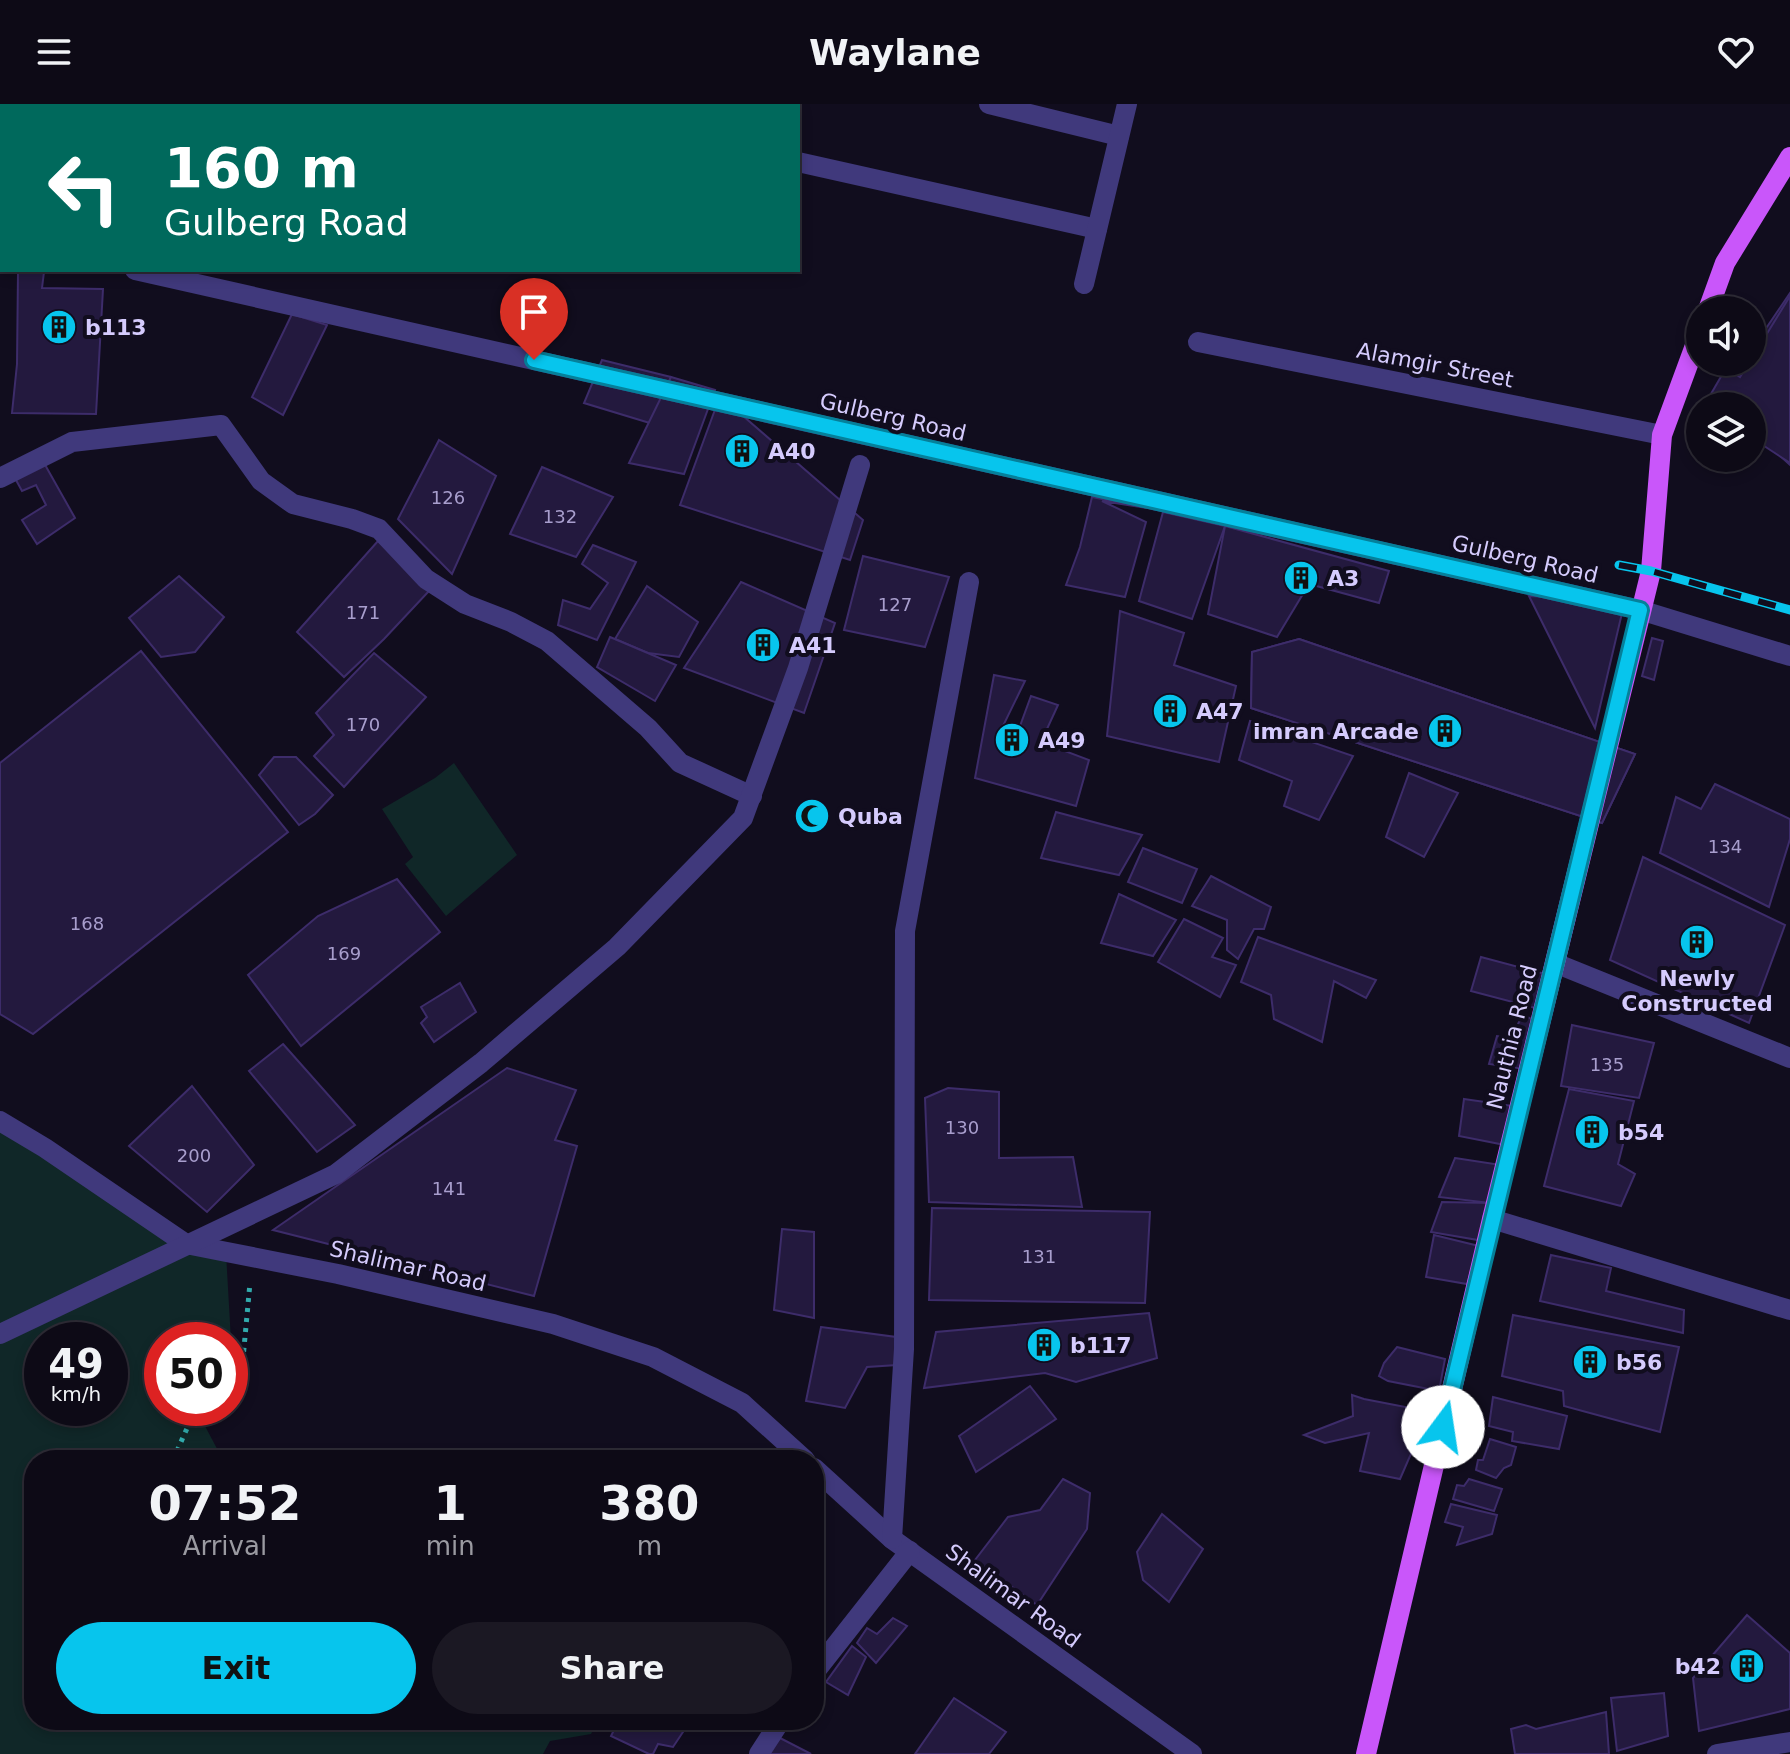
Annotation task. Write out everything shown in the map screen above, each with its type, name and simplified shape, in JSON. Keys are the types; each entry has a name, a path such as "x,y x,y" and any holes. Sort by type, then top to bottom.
{"main road":[{"path":"1713,296 1725,263 1790,157"},
{"name":"Nauthia Road","path":"1366,1754 1652,560 1662,435 1686,370"}],"street":[{"path":"989,104 1119,136"},
{"path":"1084,284 1127,104"},
{"path":"800,162 1097,229"},
{"name":"Gulberg Road","path":"144,272 1640,610 1790,656"},
{"name":"Alamgir Street","path":"1198,342 1662,435"},
{"path":"0,478 72,442 221,425 261,481 293,504 379,529 426,579 465,604 511,622 547,641 648,728 680,763 752,796"},
{"path":"0,1334 336,1174 481,1063 617,947 743,818 798,668 860,465"},
{"path":"892,1539 904,1349 905,931 969,582"},
{"path":"1555,963 1790,1058"},
{"name":"Shalimar Road","path":"0,1121 186,1244 338,1274 553,1324 653,1357 742,1403 794,1450"},
{"path":"1492,1219 1790,1310"},
{"name":"Shalimar Road","path":"824,1477 892,1539 1192,1754"},
{"path":"824,1660 910,1551"},
{"path":"759,1754 775,1730"},
{"path":"1717,1754 1790,1742"}],"path":[{"path":"247,1322 253,1258"},
{"path":"177,1450 188,1426"}],"green space":[{"path":"454,763 517,855 446,916 405,864 413,857 382,809 435,778"},
{"path":"0,1125 186,1244 226,1253 230,1322 144,1322 144,1426 205,1426 218,1450 24,1450 24,1730 593,1730 591,1734 550,1741 543,1754 0,1754"}],"building":[{"name":"b113","path":"18,272 44,272 42,288 103,289 96,414 12,413 17,364"},
{"path":"1790,293 1790,465 1766,443 1766,392 1725,392 1734,376 1766,376 1766,328"},
{"path":"1790,296 1790,463 1766,447 1766,392 1712,392 1721,376 1766,376 1766,335"},
{"path":"292,314 327,325 283,415 252,397"},
{"path":"602,360 671,377 653,424 584,403"},
{"path":"671,377 715,390 684,474 629,463"},
{"name":"A40","path":"720,396 863,520 850,560 680,505"},
{"path":"439,440 496,476 452,574 398,519"},
{"path":"44,463 75,518 37,544 22,520 46,505 36,485 22,491 16,480"},
{"path":"542,467 613,497 576,557 510,534"},
{"path":"1092,497 1147,508 1102,501 1146,522 1125,597 1066,585 1080,547"},
{"path":"1163,512 1225,526 1192,619 1139,601"},
{"name":"A3","path":"1225,526 1389,571 1379,603 1309,584 1277,637 1208,614"},
{"path":"378,541 429,591 344,677 297,632"},
{"path":"593,545 636,562 597,640 558,625 563,600 590,609 608,583 582,564"},
{"path":"863,556 949,577 925,647 844,630"},
{"path":"179,576 224,617 195,652 161,657 129,618"},
{"name":"A41","path":"741,582 835,623 804,713 684,668"},
{"path":"647,586 698,622 679,657 648,653 615,639"},
{"path":"1529,596 1550,597 1622,613 1595,728"},
{"name":"A47","path":"1120,611 1184,633 1174,665 1236,686 1219,762 1107,736"},
{"path":"610,637 676,665 655,701 597,667"},
{"path":"1652,638 1663,641 1654,680 1642,676"},
{"name":"imran Arcade","path":"1299,639 1635,754 1602,823 1251,708 1252,652"},
{"name":"imran Arcade","path":"1299,639 1635,754 1602,823 1251,708 1252,652"},
{"path":"141,651 288,832 33,1034 0,1014 0,763"},
{"path":"374,653 426,697 344,787 314,756 334,735 316,713"},
{"name":"A49","path":"994,675 1025,681 1001,730 1016,737 1031,696 1058,705 1041,742 1089,760 1076,806 975,778"},
{"path":"1250,721 1353,756 1319,820 1284,806 1292,781 1239,760"},
{"path":"274,757 296,757 333,795 299,825 259,775"},
{"path":"1409,773 1458,793 1424,857 1386,837"},
{"path":"1715,784 1790,819 1790,839 1769,907 1660,853 1676,797 1701,809"},
{"path":"1056,812 1142,835 1119,875 1041,858"},
{"path":"1143,848 1197,869 1182,903 1128,882"},
{"name":"Newly Constructed","path":"1643,857 1785,925 1749,1023 1610,960"},
{"path":"1211,876 1271,907 1264,929 1254,929 1238,959 1227,950 1227,920 1192,906"},
{"path":"397,879 440,932 301,1046 248,975 318,916"},
{"path":"1119,894 1176,920 1153,956 1101,943"},
{"path":"1184,919 1223,938 1212,957 1236,965 1220,997 1158,962"},
{"path":"1258,937 1376,980 1366,998 1334,981 1322,1042 1274,1019 1271,995 1241,982"},
{"path":"1481,957 1549,975 1543,1010 1471,991"},
{"path":"460,983 476,1012 434,1042 421,1023 427,1017 421,1007"},
{"path":"1523,1015 1536,1021 1524,1069 1489,1064 1497,1036 1510,1038"},
{"path":"1572,1025 1654,1043 1639,1098 1561,1086"},
{"path":"283,1044 355,1125 317,1152 249,1071"},
{"path":"507,1068 576,1090 555,1140 577,1146 534,1296 273,1230"},
{"path":"192,1086 254,1165 207,1212 129,1146"},
{"path":"948,1088 999,1092 999,1158 1073,1157 1082,1207 929,1202 925,1098"},
{"name":"b54","path":"1569,1089 1634,1101 1618,1164 1635,1174 1621,1206 1544,1186"},
{"path":"1464,1099 1513,1106 1505,1145 1459,1136"},
{"path":"1455,1158 1501,1165 1490,1203 1439,1197"},
{"path":"1442,1202 1490,1203 1478,1240 1431,1232"},
{"path":"932,1208 1150,1212 1145,1303 929,1300"},
{"path":"782,1229 814,1232 814,1318 774,1310"},
{"path":"1434,1235 1479,1246 1467,1284 1426,1277"},
{"path":"1551,1255 1611,1268 1606,1291 1684,1310 1683,1333 1540,1301"},
{"name":"b117","path":"1149,1313 1157,1358 1076,1382 1045,1373 924,1388 936,1332"},
{"name":"b56","path":"1513,1315 1679,1347 1660,1432 1564,1406 1563,1391 1502,1376"},
{"path":"821,1327 896,1337 897,1365 867,1367 845,1408 806,1401"},
{"path":"1397,1347 1445,1359 1439,1391 1388,1381 1379,1376 1384,1363"},
{"path":"1030,1386 1056,1419 976,1472 959,1436"},
{"path":"1352,1395 1421,1410 1417,1440 1400,1479 1360,1471 1369,1433 1325,1443 1304,1435 1353,1416"},
{"path":"1493,1397 1567,1416 1559,1449 1512,1441 1513,1432 1489,1426"},
{"path":"1490,1439 1516,1447 1511,1465 1496,1478 1476,1470"},
{"path":"1063,1479 1090,1493 1087,1529 1037,1605 975,1560 1008,1517 1040,1510"},
{"path":"1469,1479 1502,1489 1494,1511 1453,1499 1457,1485 1464,1486"},
{"path":"1451,1504 1497,1515 1492,1534 1457,1545 1463,1527 1445,1522"},
{"path":"1162,1514 1203,1549 1169,1602 1143,1580 1137,1552"},
{"name":"b42","path":"1747,1615 1790,1653 1790,1709 1699,1731 1693,1678"},
{"path":"893,1618 907,1626 876,1663 857,1643 867,1628 877,1634"},
{"path":"852,1646 866,1657 848,1695 826,1682"},
{"path":"1664,1693 1668,1736 1617,1751 1611,1698"},
{"path":"954,1698 1006,1732 989,1754 915,1754"},
{"path":"1606,1712 1609,1754 1515,1754 1511,1729 1526,1725 1536,1729"},
{"path":"614,1730 684,1730 673,1747 658,1744 653,1754 611,1736"},
{"path":"780,1738 811,1754 767,1754"}],"railway":[{"path":"1619,565 1790,610"}],"place":[{"name":"b113","path":"59,327"},
{"name":"A40","path":"742,451"},
{"name":"A3","path":"1301,578"},
{"name":"A41","path":"763,645"},
{"name":"A47","path":"1170,711"},
{"name":"imran Arcade","path":"1445,731"},
{"name":"A49","path":"1012,740"},
{"name":"Quba","path":"812,816"},
{"name":"Newly Constructed","path":"1697,942"},
{"name":"b54","path":"1592,1132"},
{"name":"b117","path":"1044,1345"},
{"name":"b56","path":"1590,1362"},
{"name":"b42","path":"1747,1666"}],"route":[{"path":"534,360 1640,610 1443,1427"}]}
